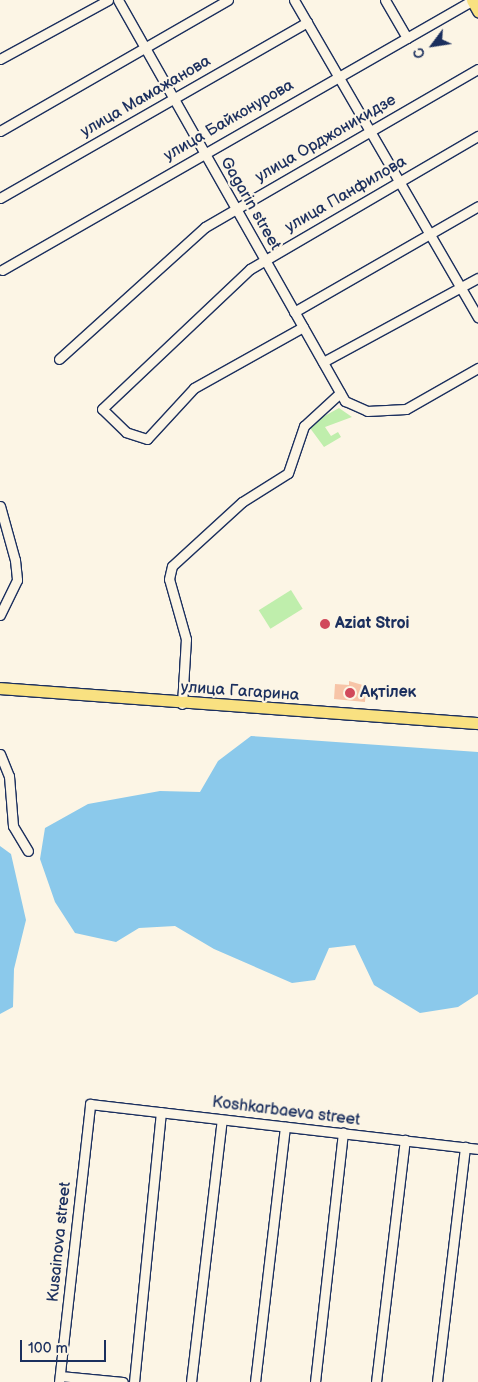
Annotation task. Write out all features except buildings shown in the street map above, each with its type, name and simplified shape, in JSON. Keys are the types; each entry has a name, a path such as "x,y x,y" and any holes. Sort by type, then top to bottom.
{"main road":[{"path":"472,0 478,11"},
{"name":"улица Гагарина","path":"0,688 182,704 478,723"}],"street":[{"path":"0,58 108,0"},
{"name":"Gagarin street","path":"118,0 172,99 340,394 351,406 367,411 406,409 478,368"},
{"path":"0,131 228,0"},
{"path":"294,0 398,183 462,288 478,318"},
{"path":"385,0 407,38"},
{"name":"улица Байконурова","path":"2,270 472,0"},
{"name":"улица Мамажанова","path":"0,198 307,22"},
{"name":"улица Орджоникидзе","path":"59,359 205,227 478,69"},
{"name":"улица Панфилова","path":"303,327 194,388 146,439 126,432 102,408 264,260 478,136"},
{"path":"294,312 478,206"},
{"path":"323,362 478,278"},
{"path":"182,704 186,639 169,579 172,566 242,502 288,473 304,426 340,394"},
{"path":"0,506 15,560 17,580 0,615"},
{"path":"0,754 9,776 13,826 28,851"},
{"name":"Koshkarbaeva street","path":"90,1104 478,1149"},
{"name":"Kusainova street","path":"60,1379 90,1104"},
{"path":"134,1382 162,1112"},
{"path":"191,1382 222,1120"},
{"path":"255,1382 285,1127"},
{"path":"315,1382 343,1133"},
{"path":"376,1382 405,1140"},
{"path":"438,1382 466,1147"},
{"path":"60,1379 123,1382"}],"green space":[{"path":"339,408 352,417 325,427 331,436 338,432 341,437 324,447 310,428 312,423"},
{"path":"291,590 303,609 270,629 259,610"}],"water":[{"path":"251,736 478,752 478,994 458,1007 420,1013 374,985 355,945 329,948 315,980 292,983 214,949 175,926 139,928 116,942 75,933 55,902 40,859 45,828 88,804 160,791 200,792 218,761"},
{"path":"0,846 11,854 26,920 14,969 13,1007 0,1014"}],"place":[{"name":"Aziat Stroi","path":"325,624"},
{"name":"Ақтілек","path":"350,693"}]}
